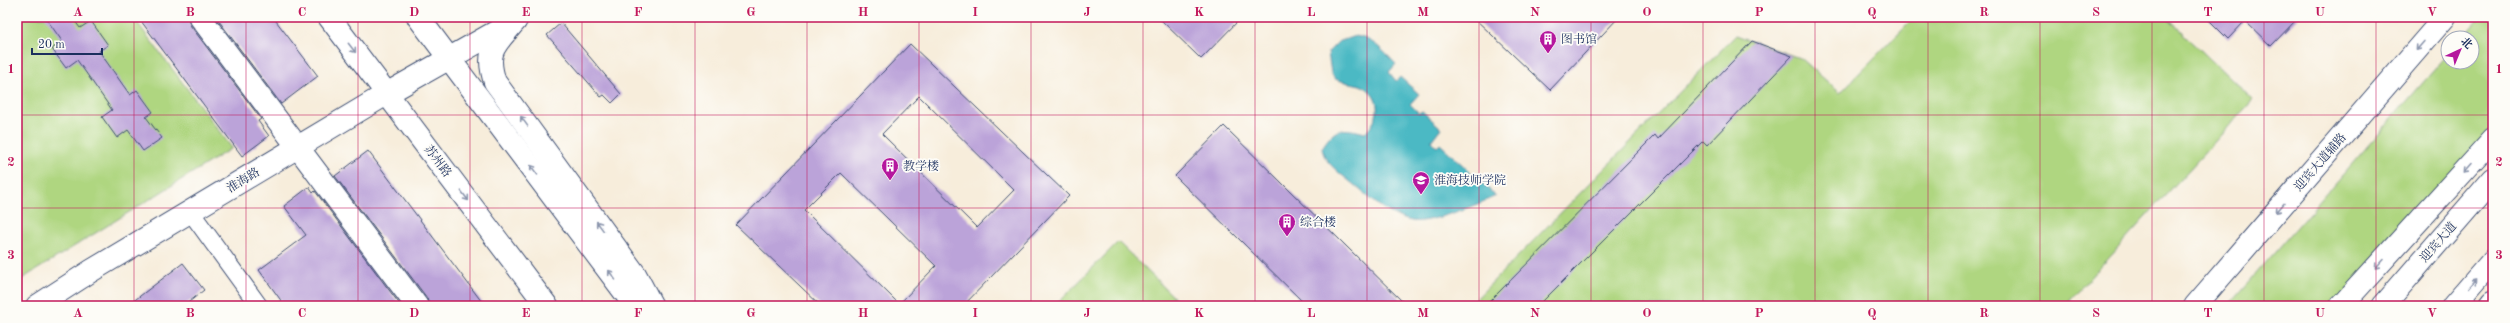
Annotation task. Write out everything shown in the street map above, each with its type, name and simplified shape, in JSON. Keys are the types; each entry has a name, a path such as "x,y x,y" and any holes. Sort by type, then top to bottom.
{"main road":[{"path":"200,17 417,306"},
{"name":"苏州路","path":"329,17 388,93 547,306"},
{"path":"418,17 450,57 635,306"},
{"name":"迎宾大道辅路","path":"2195,306 2445,17"},
{"path":"519,18 492,51 490,65 495,82 635,274 652,306"},
{"name":"淮海路","path":"37,306 388,93 519,18"},
{"path":"2341,306 2493,139"},
{"name":"迎宾大道","path":"2383,306 2493,179"},
{"path":"2453,306 2493,260"},
{"path":"2490,306 2493,302"}],"street":[{"path":"190,212 260,306"}],"green space":[{"path":"17,17 133,17 232,148 17,282"},
{"path":"1914,17 2166,17 2253,100 2064,306 1469,306 1736,35 1802,59 1840,93"},
{"path":"2480,17 2493,17 2493,133 2334,306 2228,306 2440,63 2440,70 2480,70 2480,30 2469,30"},
{"path":"1118,242 1183,306 1055,306"}],"water":[{"path":"1355,36 1361,37 1373,43 1382,50 1396,64 1389,72 1396,81 1400,77 1419,94 1410,104 1419,113 1422,111 1441,128 1431,141 1437,147 1440,144 1496,196 1442,217 1412,221 1395,216 1373,201 1338,172 1326,159 1322,148 1335,132 1340,130 1350,130 1365,133 1374,121 1377,114 1376,100 1373,94 1360,85 1335,79 1331,73 1328,52 1338,42"}],"building":[{"path":"45,17 72,17 80,28 91,21 108,45 99,51 130,95 137,90 153,112 146,117 162,138 143,151 128,130 117,138 102,117 112,110 77,60 66,68 52,49 62,41"},
{"path":"138,17 188,17 190,25 261,119 258,121 269,136 242,156"},
{"path":"216,17 273,17 318,76 281,104"},
{"path":"1158,17 1242,17 1201,59"},
{"name":"图书馆","path":"1473,17 1619,17 1550,90"},
{"path":"2206,17 2299,17 2271,46 2245,21 2228,39"},
{"path":"561,23 621,94 612,103 604,95 601,97 547,35"},
{"path":"1752,41 1792,56 1707,145 1703,141 1538,306 1485,306 1655,135 1658,139"},
{"name":"教学楼","path":"910,44 1069,196 963,306 821,306 736,225","holes":["919,96 1014,190 977,228 882,134","841,173 936,266 899,304 804,210"]},
{"name":"综合楼","path":"1224,126 1407,306 1307,306 1175,176"},
{"path":"368,151 485,306 429,306 427,298 335,176"},
{"path":"309,187 313,193 315,191 401,306 285,306 259,270 306,235 284,206"},
{"path":"183,263 204,290 184,306 127,306"}],"place":[{"name":"图书馆","path":"1548,54"},
{"name":"教学楼","path":"890,181"},
{"name":"淮海技师学院","path":"1421,195"},
{"name":"综合楼","path":"1287,237"}]}
